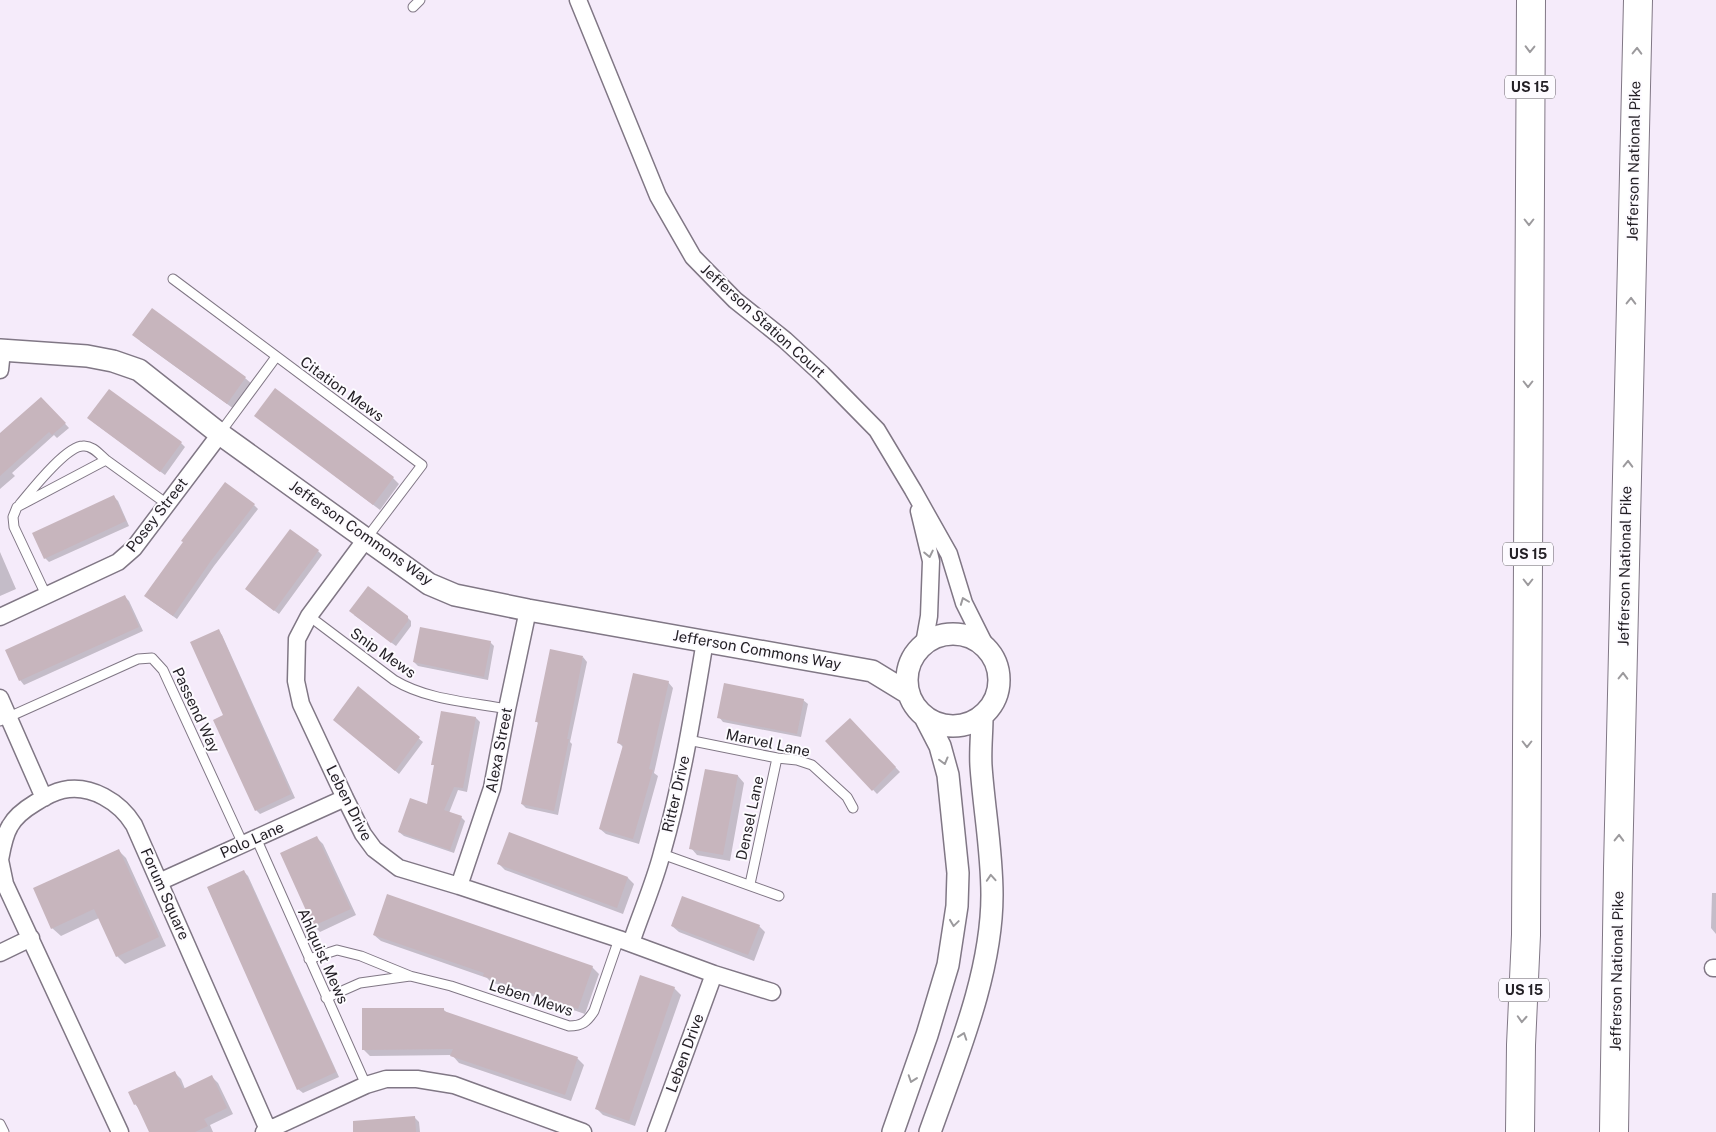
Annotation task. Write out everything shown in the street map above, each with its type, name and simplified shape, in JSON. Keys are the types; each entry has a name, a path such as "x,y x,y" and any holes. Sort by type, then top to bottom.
{"highway":[{"name":"US 15","path":"1520,1132 1521,1046 1526,935 1531,0"},
{"name":"Jefferson National Pike","path":"1614,1132 1618,868 1638,0"},
{"path":"1618,868 1631,1132"},
{"path":"1512,1132 1521,1046"}],"street":[{"name":"Jefferson Station Court","path":"578,0 658,196 693,257 735,300 785,340 822,374 876,430 914,490 949,554 964,603 985,645"},
{"name":"Jefferson Commons Way","path":"1,357 86,356 113,360 139,370 220,434 429,584 455,595 872,672 908,693"},
{"name":"Posey Street","path":"0,617 118,562 134,548 220,434"},
{"name":"Jefferson Station Court","path":"914,490 931,561 929,616 918,652"},
{"name":"Leben Drive","path":"366,539 309,616 297,639 296,681 301,704 363,834 374,849 399,868 625,941 714,974 772,992"},
{"name":"Alexa Street","path":"459,886 489,801 528,610"},
{"path":"948,634 961,634 974,638 985,645 995,658 999,671 1000,685 996,698 989,709 982,717 968,724 954,727 938,724 925,717 914,706 908,693 906,682 908,670 918,652 935,637 948,634"},
{"name":"Ritter Drive","path":"625,941 662,854 688,740 706,641"},
{"name":"Jefferson Commons Way","path":"872,672 918,652"},
{"path":"0,698 4,719 44,798"},
{"path":"893,1132 927,1034 948,965 957,906 958,873 948,774 940,746 925,717"},
{"path":"930,1132 972,1011 987,948 992,895 987,816 981,765 982,717"},
{"name":"Forum Square","path":"120,1132 5,884 0,860 3,843 10,826 24,810 62,790 77,789 103,796 128,815 268,1131"},
{"name":"Polo Lane","path":"159,882 345,798"},
{"path":"0,952 31,938"},
{"name":"Leben Drive","path":"656,1132 714,974"},
{"path":"268,1131 366,1085 386,1079 417,1080 454,1085 583,1132"}],"lane":[{"path":"413,7 420,0"},
{"name":"Citation Mews","path":"173,280 422,465 366,539"},
{"path":"220,434 276,357"},
{"path":"46,595 14,527 13,517 17,507 43,476 68,452 81,445 90,447 167,504"},
{"path":"17,507 106,460"},
{"name":"Snip Mews","path":"309,616 408,689 424,694 507,709"},
{"name":"Passend Way","path":"4,719 138,659 152,658 163,670 250,841"},
{"name":"Marvel Lane","path":"688,740 777,758 797,760 812,765 822,772 847,797 853,808"},
{"name":"Densel Lane","path":"750,884 777,758"},
{"name":"Ahlquist Mews","path":"250,841 308,959 366,1085"},
{"path":"662,854 779,896"},
{"name":"Leben Mews","path":"308,959 337,950 361,956 410,976 450,986 569,1026 580,1026 588,1020 594,1011 625,941"},
{"name":"Leben Mews","path":"326,998 360,983 410,976"},
{"path":"0,1124 4,1132"}],"building":[{"path":"152,308 246,377 227,404 132,335"},
{"path":"275,388 394,477 373,505 254,416"},
{"path":"109,389 182,442 160,472 87,418"},
{"path":"41,397 66,423 52,435 49,432 0,476 0,433"},
{"path":"225,482 255,504 210,562 173,616 144,596 183,542 181,541"},
{"path":"114,495 126,521 44,559 32,533"},
{"path":"290,529 319,550 274,611 245,589"},
{"path":"368,586 408,616 408,621 391,643 349,611"},
{"path":"125,595 139,627 19,681 5,650"},
{"path":"420,627 491,641 484,677 413,662"},
{"path":"219,629 291,794 255,811 213,720 223,715 190,642"},
{"path":"550,649 583,656 567,739 569,739 554,811 521,804 538,722 535,722"},
{"path":"633,673 669,681 649,769 653,770 633,839 599,829 623,745 617,743"},
{"path":"724,683 804,699 797,734 717,718"},
{"path":"358,686 420,737 395,771 333,720"},
{"path":"441,711 476,717 463,788 454,787 444,810 462,816 450,850 398,832 410,798 427,804 434,765 431,765"},
{"path":"850,718 896,767 872,791 825,741"},
{"path":"705,769 738,775 723,855 689,849"},
{"path":"509,832 628,877 617,908 497,864"},
{"path":"317,836 351,909 313,926 280,853"},
{"path":"119,849 159,937 116,957 94,909 51,929 33,888"},
{"path":"244,870 336,1072 297,1090 207,887"},
{"path":"387,894 593,966 578,1009 483,976 484,973 373,935"},
{"path":"682,896 760,925 748,955 671,926"},
{"path":"640,975 675,987 629,1121 595,1109"},
{"path":"362,1008 444,1008 444,1011 578,1057 565,1095 450,1056 453,1049 362,1050"},
{"path":"175,1071 183,1089 212,1075 227,1108 204,1119 208,1126 195,1132 149,1132 136,1104 134,1105 128,1092"},
{"path":"415,1116 416,1132 353,1132 353,1121"}]}
